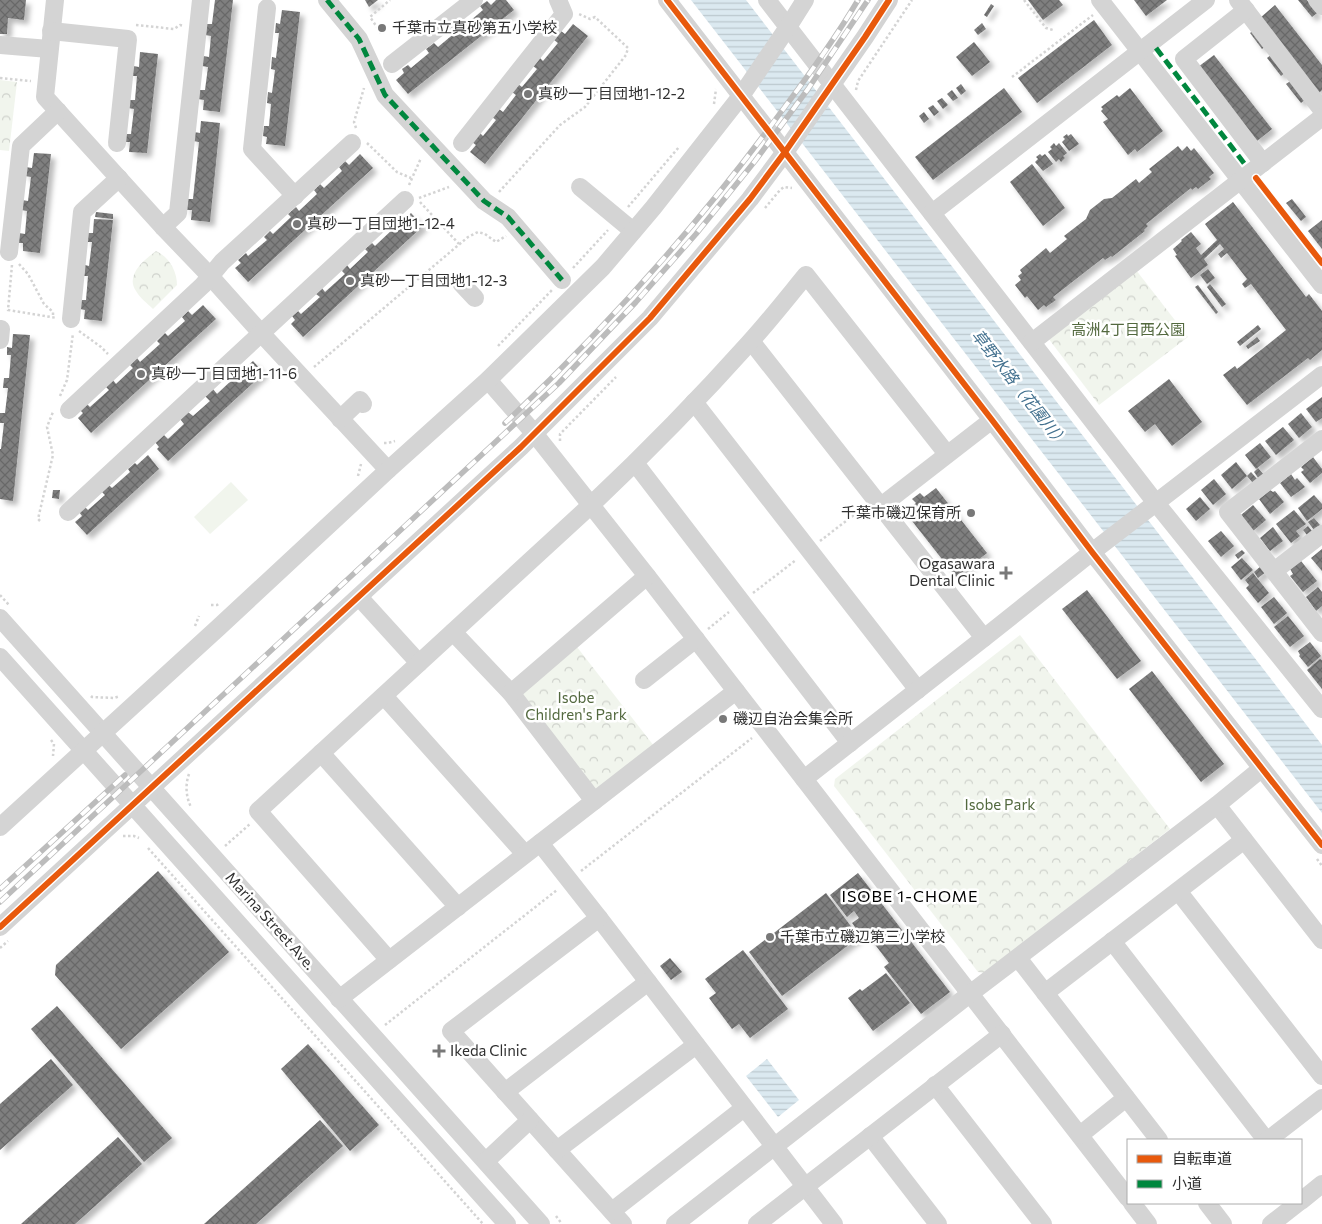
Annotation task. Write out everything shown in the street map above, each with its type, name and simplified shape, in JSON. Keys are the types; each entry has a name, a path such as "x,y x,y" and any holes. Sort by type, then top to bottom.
{"street":[{"path":"55,0 45,97 388,470"},
{"path":"163,226 178,213 201,0"},
{"path":"327,0 358,39 385,95 486,202 508,217 562,280"},
{"path":"392,64 474,0"},
{"path":"666,0 1320,846"},
{"path":"767,0 1156,503 1322,709"},
{"path":"0,827 488,380 603,267 741,96 804,0"},
{"path":"7,931 132,805 534,433 650,318 744,206 785,152 889,0"},
{"path":"932,213 1206,0"},
{"path":"1316,0 1322,6"},
{"path":"1263,163 1184,59 1242,5 1322,110"},
{"path":"462,143 561,7"},
{"path":"1099,7 1140,51 1322,285"},
{"path":"267,8 252,149 295,196"},
{"path":"51,31 128,39 117,144"},
{"path":"0,45 49,49"},
{"path":"13,258 21,146 58,112"},
{"path":"1032,342 1322,117"},
{"path":"69,410 203,285 222,262 295,196 355,138"},
{"path":"72,324 82,212 119,178"},
{"path":"580,187 633,232"},
{"path":"68,512 405,200"},
{"path":"388,960 258,811 591,505 635,462 751,341 806,275 947,454"},
{"path":"461,283 475,298"},
{"path":"751,341 984,638"},
{"path":"804,778 1092,552 1322,376"},
{"path":"488,380 534,433 647,576 701,634 736,691 1127,1197"},
{"path":"340,419 357,397"},
{"path":"694,402 918,690"},
{"path":"878,503 992,420"},
{"path":"1322,439 1228,512 1322,633"},
{"path":"635,462 850,743"},
{"path":"1274,571 1322,534"},
{"path":"511,693 647,576"},
{"path":"358,597 419,663"},
{"name":"Marina Street Ave.","path":"6,614 103,734 541,1224"},
{"path":"453,632 511,693 594,801"},
{"path":"644,680 701,634"},
{"name":"Marina Street Ave.","path":"0,657 507,1224"},
{"path":"339,999 736,691"},
{"path":"384,696 525,854"},
{"path":"321,753 458,907"},
{"path":"675,1224 1261,769"},
{"path":"1217,805 1322,940"},
{"path":"1044,993 1244,840"},
{"path":"540,843 834,1224"},
{"path":"1178,891 1322,1076"},
{"path":"599,918 451,1031 618,1218 744,1108"},
{"path":"1112,941 1266,1139"},
{"path":"1018,958 1158,1139"},
{"path":"505,1092 648,982"},
{"path":"757,1224 1002,1034"},
{"path":"557,1150 696,1045"},
{"path":"936,1085 1043,1224"},
{"path":"1080,1135 1126,1098"},
{"path":"1268,1139 1322,1098"},
{"path":"486,1161 530,1120"},
{"path":"870,1136 938,1224"},
{"path":"1302,1200 1322,1184"},
{"path":"1133,1204 1148,1224"},
{"path":"1208,1204 1223,1224"},
{"path":"1271,1224 1297,1204"}],"path":[{"path":"381,33 370,17 390,0"},
{"path":"855,93 858,81 912,0"},
{"path":"1024,0 1046,28 1053,30"},
{"path":"486,202 495,197 560,125 585,107 626,55 628,48 594,18 561,7"},
{"path":"1012,77 1099,7"},
{"path":"133,25 174,29 180,26 198,27"},
{"path":"375,73 368,76 354,122 355,138 397,172 412,178"},
{"path":"0,78 35,81"},
{"path":"713,107 717,87 715,83"},
{"path":"626,209 682,144"},
{"path":"405,200 412,178 426,149 431,145"},
{"path":"459,244 417,199 457,184 464,179"},
{"path":"311,369 468,237 478,232 485,234 496,242 518,229"},
{"path":"494,350 608,230"},
{"path":"13,258 28,274 44,304 53,312 53,317"},
{"path":"13,258 8,310 53,317 72,324 101,347 118,364"},
{"path":"379,442 395,442 400,437"},
{"path":"356,479 362,458"},
{"path":"701,634 809,550 878,503"},
{"path":"0,595 6,614"},
{"path":"211,605 220,603"},
{"path":"193,629 199,616"},
{"path":"86,692 92,697 114,698 121,695"},
{"path":"46,734 54,744 52,760"},
{"path":"226,846 260,815"},
{"path":"119,838 123,836 138,838 482,1224"},
{"path":"1320,846 1322,866"},
{"path":"0,948 7,931"}],"green space":[{"path":"0,80 17,82 9,151 0,150"},
{"path":"156,251 165,257 171,265 176,275 177,285 153,309 138,294 133,285 133,279 137,268"},
{"name":"高洲4丁目西公園","path":"1136,270 1188,337 1099,405 1048,338"},
{"path":"231,482 248,500 210,534 194,517"},
{"name":"Isobe Park","path":"1020,635 1170,829 985,973 978,972 834,786 835,779"},
{"name":"Isobe Children's Park","path":"577,647 654,746 600,790 593,789 522,698 523,692"}],"water":[{"name":"草野水路（花園川）","path":"691,0 746,0 1322,745 1322,813"},
{"path":"767,1059 799,1100 778,1117 746,1076"}],"building":[{"path":"0,0 26,0 24,20 8,18 7,34 0,34"},
{"path":"215,0 233,0 220,112 203,110 204,100 198,99 199,90 205,90 208,67 202,66 203,56 209,57 211,36 205,35 206,24 212,24"},
{"path":"365,0 378,0 369,7"},
{"path":"496,0 506,0 514,10 408,94 396,80 404,73 402,69 408,65 411,68 429,53 426,49 434,43 438,47 456,32 453,28 461,22 464,26 483,10 480,6 487,1 491,5"},
{"path":"1028,0 1059,0 1063,5 1043,20"},
{"path":"1134,0 1167,0 1146,16"},
{"path":"1298,0 1307,0 1317,13 1312,17"},
{"path":"991,4 994,6 987,17 984,15"},
{"path":"1275,5 1322,65 1322,90 1319,93 1260,18"},
{"path":"282,10 300,12 285,146 266,144 267,137 263,136 264,126 269,126 271,104 267,103 268,92 272,93 275,70 271,69 272,57 276,58 279,33 275,33 276,23 280,24"},
{"path":"1094,20 1112,45 1037,103 1018,78"},
{"path":"982,23 986,29 978,35 974,30"},
{"name":"真砂一丁目団地1-12-2","path":"573,24 588,36 485,164 470,152 476,145 472,142 480,133 483,136 496,120 492,117 499,109 503,112 516,95 512,92 518,84 522,87 537,69 533,66 540,58 543,61 558,43 554,40 561,31 565,34"},
{"path":"1254,30 1266,46 1262,49 1250,33"},
{"path":"974,42 990,62 972,76 956,57"},
{"path":"140,52 158,54 147,153 129,152 130,142 124,142 125,134 131,134 134,109 128,108 129,100 135,100 137,76 132,76 133,66 139,67"},
{"path":"1272,54 1286,72 1281,76 1267,58"},
{"path":"1214,55 1272,129 1257,141 1198,67"},
{"path":"1292,80 1306,99 1301,103 1286,84"},
{"path":"961,84 966,91 961,95 956,88"},
{"path":"1004,88 1022,112 933,180 915,157"},
{"path":"1130,88 1163,131 1137,152 1135,149 1128,155 1103,122 1108,119 1101,111 1103,109 1101,107"},
{"path":"952,90 958,98 953,101 947,94"},
{"path":"942,98 948,105 943,109 937,101"},
{"path":"933,105 939,112 934,116 928,108"},
{"path":"924,112 929,119 924,123 919,116"},
{"path":"201,121 220,123 210,222 191,220 192,210 186,210 187,199 193,199 199,142 193,141 194,132 200,133"},
{"path":"1067,134 1068,136 1071,134 1079,144 1069,151 1062,142 1065,139 1063,137"},
{"path":"1054,143 1056,146 1059,143 1067,153 1063,156 1065,158 1061,162 1059,159 1056,162 1048,152 1052,149 1050,147"},
{"path":"1178,146 1182,151 1187,146 1191,151 1194,148 1214,173 1209,177 1211,179 1198,189 1196,187 1192,190 1191,188 1146,224 1148,226 1145,231 1112,257 1105,260 1103,258 1053,297 1056,300 1046,307 1044,305 1038,310 1027,296 1025,298 1015,285 1021,280 1018,276 1022,273 1020,270 1046,248 1050,253 1067,239 1064,236 1086,219 1090,210 1104,199 1112,198 1136,179 1139,183 1152,172 1149,169"},
{"path":"34,153 51,154 40,253 23,251 23,243 18,243 19,233 25,234 27,211 21,210 22,200 28,201 31,177 25,176 26,167 32,168"},
{"name":"真砂一丁目団地1-12-4","path":"360,154 373,168 248,282 235,268 241,263 238,260 246,253 248,256 267,240 264,237 270,231 273,234 291,217 288,214 296,207 299,211 317,194 314,190 320,184 324,188 342,171 339,167 345,161 349,165"},
{"path":"1040,154 1042,156 1045,154 1053,164 1043,171 1035,162 1038,159 1036,157"},
{"path":"1032,164 1065,208 1043,226 1010,182"},
{"path":"1292,199 1306,217 1301,221 1286,203"},
{"path":"1233,202 1306,297 1309,294 1322,311 1322,350 1310,360 1308,358 1247,405 1223,375 1235,366 1237,369 1286,330 1251,284 1245,288 1242,284 1247,279 1227,253 1221,258 1218,254 1224,249 1220,244 1204,259 1208,265 1191,278 1175,256 1177,255 1173,249 1191,232 1201,244 1196,248 1201,255 1217,240 1205,224"},
{"path":"96,212 113,214 113,219 95,217"},
{"name":"真砂一丁目団地1-12-3","path":"411,213 423,226 303,337 291,324 295,320 292,316 298,311 301,314 320,297 316,294 322,288 325,292 345,274 342,271 347,265 350,269 368,252 365,249 372,243 375,246 394,228 391,225 397,219 400,223"},
{"path":"94,219 113,220 102,321 84,319 85,310 80,309 81,300 86,300 88,276 84,276 85,265 89,266 92,242 87,242 88,233 93,233"},
{"path":"1322,220 1322,249 1308,231"},
{"path":"1208,269 1215,278 1207,284 1200,275"},
{"path":"1210,284 1226,304 1222,307 1207,287"},
{"path":"1198,285 1218,312 1216,314 1195,287"},
{"name":"真砂一丁目団地1-11-6","path":"203,305 216,319 91,433 78,418 83,413 80,410 87,404 90,407 109,390 106,387 113,380 116,384 133,368 130,365 137,358 140,362 160,344 157,341 165,333 168,336 185,321 182,317 188,311 192,315"},
{"path":"1258,325 1261,329 1240,346 1237,342"},
{"path":"13,334 30,335 13,501 0,499 0,449 4,423 0,423 0,413 5,413 8,388 3,388 4,378 9,378 11,355 7,355 7,347 12,348"},
{"path":"1257,337 1260,341 1248,349 1246,346"},
{"path":"253,361 264,373 168,461 157,449 159,447 155,442 163,434 168,439 184,424 180,419 188,412 193,416 210,401 205,396 213,389 217,394 234,378 230,374 238,366 242,371"},
{"path":"1169,379 1202,422 1172,446 1155,424 1145,432 1128,411"},
{"path":"1322,397 1322,418 1316,422 1306,409"},
{"path":"1301,413 1312,427 1299,438 1288,424"},
{"path":"1283,427 1294,440 1276,455 1265,441"},
{"path":"1260,443 1271,457 1256,469 1245,455"},
{"path":"148,455 159,469 87,535 75,522 82,516 79,512 85,507 88,510 105,495 102,492 109,485 112,488 130,472 128,469 135,463 137,465"},
{"path":"1313,457 1322,469 1322,473 1310,483 1301,472 1304,470 1301,467"},
{"path":"1236,462 1247,476 1232,489 1221,475"},
{"path":"1258,468 1264,475 1259,479 1254,472"},
{"path":"1251,472 1258,480 1253,483 1247,476"},
{"path":"1291,474 1295,480 1297,478 1305,487 1291,497 1280,483"},
{"path":"1214,479 1226,494 1213,505 1201,490"},
{"path":"936,488 987,553 956,577 905,512 916,503 912,499 920,493 924,497"},
{"path":"53,490 60,490 59,499 52,498"},
{"path":"1270,490 1275,491 1284,502 1270,514 1259,499"},
{"path":"1314,495 1322,504 1322,509 1307,521 1298,508"},
{"path":"1200,497 1210,509 1196,521 1186,509"},
{"path":"1253,505 1266,520 1253,531 1241,515"},
{"path":"1294,510 1306,524 1296,531 1300,536 1291,543 1276,524"},
{"path":"1314,518 1320,525 1314,530 1308,522"},
{"path":"1308,526 1312,531 1307,535 1303,530"},
{"path":"1273,527 1283,541 1270,551 1260,538"},
{"path":"1221,531 1234,546 1221,557 1208,541"},
{"path":"1322,549 1322,571 1311,558"},
{"path":"1242,550 1245,553 1238,559 1235,555"},
{"path":"1242,558 1253,570 1241,580 1231,567"},
{"path":"1301,561 1317,581 1303,592 1290,576 1293,574 1290,569"},
{"path":"1261,566 1266,572 1258,578 1254,572"},
{"path":"1253,573 1269,593 1258,603 1246,588 1249,585 1245,580"},
{"path":"1318,587 1322,592 1322,606 1316,611 1306,597"},
{"path":"1087,590 1141,661 1117,679 1062,609"},
{"path":"1274,597 1287,613 1274,624 1261,607"},
{"path":"1288,616 1304,636 1290,647 1274,627"},
{"path":"1310,642 1321,656 1308,667 1299,656 1298,651"},
{"path":"1320,659 1322,660 1322,689 1307,670"},
{"path":"1152,671 1224,764 1201,782 1129,689"},
{"path":"158,871 229,952 121,1049 55,975 56,965"},
{"path":"858,873 950,992 921,1014 884,967 889,963 867,934 862,937 852,923 859,918 854,911 847,917 830,895"},
{"path":"826,893 859,937 782,996 749,952"},
{"path":"743,950 788,1009 750,1038 739,1024 732,1029 709,998 716,993 705,979"},
{"path":"670,958 682,972 671,980 660,966"},
{"path":"886,973 910,1003 873,1031 848,998 860,989 862,991"},
{"path":"57,1006 172,1138 144,1162 31,1029"},
{"path":"308,1044 379,1125 350,1151 281,1069"},
{"path":"51,1059 73,1085 0,1150 0,1104"},
{"path":"320,1120 343,1146 256,1224 204,1224"},
{"path":"118,1137 142,1164 75,1224 21,1224"}],"railway":[{"path":"505,423 579,350 684,235 750,154 831,43 858,0"},
{"path":"0,902 559,383 636,302 696,234 755,161 808,89 868,0"},
{"path":"0,889 125,775"}],"marked path":[{"path":"327,0 359,39 385,95 484,201 508,217 562,280"},
{"path":"1156,48 1247,167"}],"cycle path":[{"path":"667,0 1092,552 1322,845"},
{"path":"0,927 521,447 650,318 750,199 785,152 889,0"},
{"path":"1256,178 1322,263"}],"place":[{"name":"千葉市立真砂第五小学校","path":"382,28"},
{"name":"真砂一丁目団地1-12-2","path":"528,94"},
{"name":"真砂一丁目団地1-12-4","path":"297,224"},
{"name":"真砂一丁目団地1-12-3","path":"350,281"},
{"name":"真砂一丁目団地1-11-6","path":"141,374"},
{"name":"千葉市磯辺保育所","path":"971,513"},
{"name":"Ogasawara Dental Clinic","path":"1006,573"},
{"name":"磯辺自治会集会所","path":"723,719"},
{"name":"千葉市立磯辺第三小学校","path":"770,937"},
{"name":"Ikeda Clinic","path":"439,1051"}],"district":[{"name":"ISOBE 1-CHOME","path":"910,896"}]}
